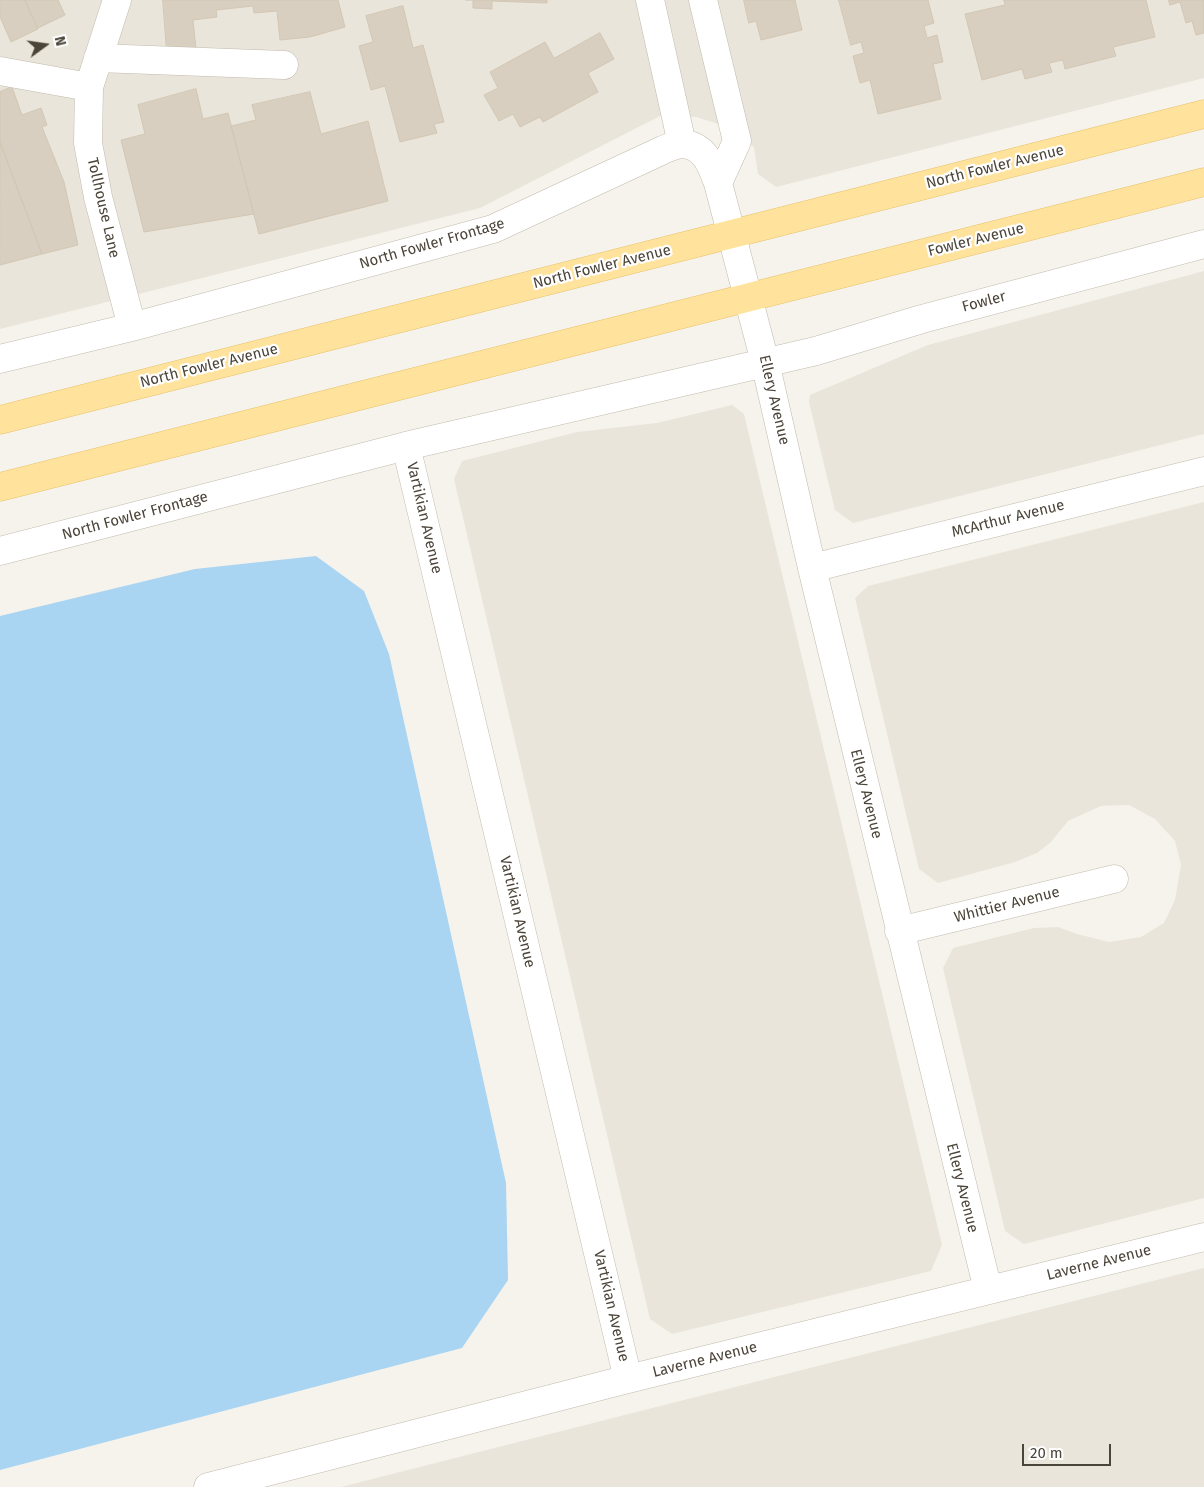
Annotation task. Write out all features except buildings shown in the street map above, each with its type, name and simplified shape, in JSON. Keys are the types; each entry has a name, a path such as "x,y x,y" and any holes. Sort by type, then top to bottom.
{"main road":[{"name":"North Fowler Avenue","path":"0,420 1204,114"},
{"name":"Fowler Avenue","path":"748,298 1204,182"},
{"path":"0,487 748,298"}],"street":[{"name":"Tollhouse Lane","path":"117,0 89,87 88,143 96,188 132,327"},
{"path":"650,0 682,144 699,148 710,162 718,183 748,298"},
{"path":"703,0 737,141 718,183"},
{"path":"98,58 284,65"},
{"path":"0,71 89,87"},
{"name":"North Fowler Frontage","path":"0,359 132,327 493,229 663,150 682,144"},
{"name":"Fowler","path":"765,362 816,350 922,319 1204,244"},
{"name":"Ellery Avenue","path":"748,298 765,362 899,931 988,1290"},
{"name":"North Fowler Frontage","path":"0,551 406,446 765,362"},
{"name":"Vartikian Avenue","path":"406,446 628,1379"},
{"name":"McArthur Avenue","path":"812,568 1204,471"},
{"name":"Whittier Avenue","path":"899,931 1114,879"},
{"name":"Laverne Avenue","path":"208,1487 628,1379 1204,1237"}],"shaded area":[{"path":"0,0 1204,0 1204,78 776,187 758,174 754,147 725,126 696,117 662,115 480,208 0,329"},
{"path":"1204,271 1204,434 853,523 835,510 809,402 810,395 928,345"},
{"path":"732,405 744,414 942,1245 931,1271 672,1334 650,1319 454,479 462,461 577,432 657,423"},
{"path":"1204,502 1204,1198 1024,1244 1005,1231 943,968 953,948 1034,928 1058,927 1109,942 1141,937 1164,923 1175,900 1181,865 1175,841 1155,819 1129,805 1101,806 1068,821 1051,842 1037,853 1015,862 938,883 919,869 855,598 868,586"},
{"path":"1204,1268 1204,1487 341,1487"}],"water":[{"path":"316,556 364,591 389,654 506,1183 508,1280 462,1348 0,1470 0,616 195,569"}]}
